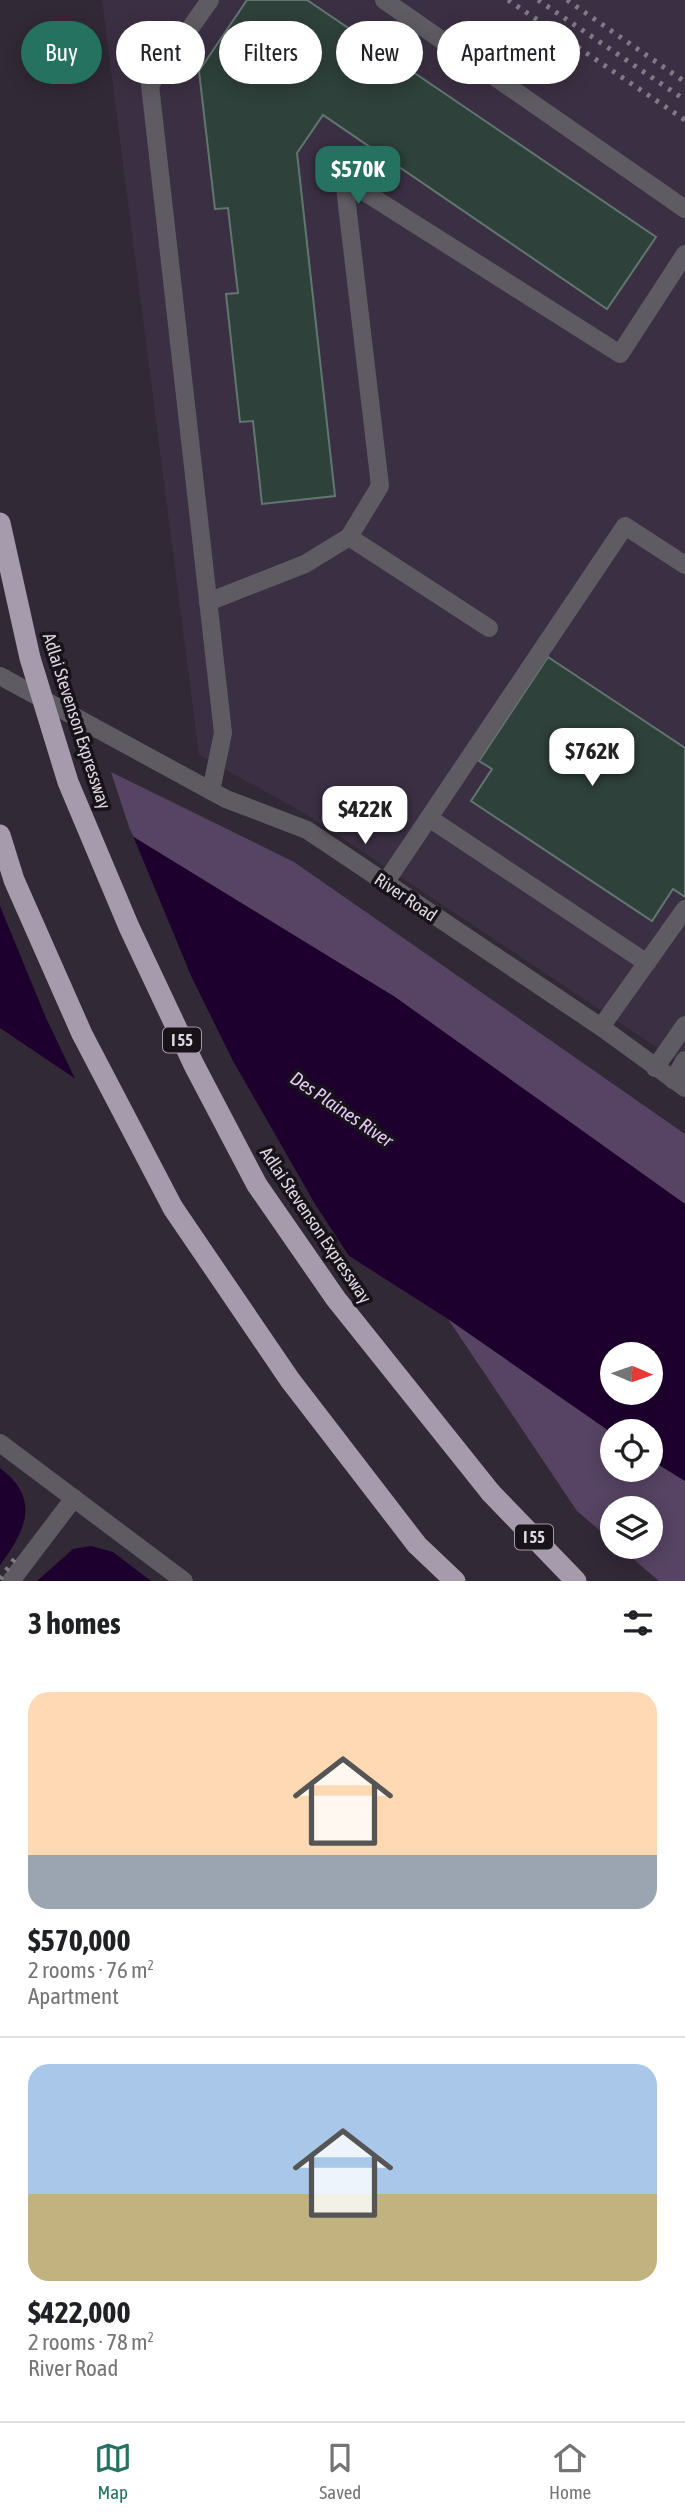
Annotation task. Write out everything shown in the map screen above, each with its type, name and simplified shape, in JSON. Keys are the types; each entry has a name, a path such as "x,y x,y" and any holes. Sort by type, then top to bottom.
{"highway":[{"name":"Adlai Stevenson Expressway","path":"0,523 30,658 68,782 128,927 194,1065 257,1185 336,1299 491,1493 576,1581"},
{"path":"0,835 14,880 82,1034 173,1208 290,1380 417,1545 455,1581"}],"street":[{"path":"210,0 150,85 223,733 211,791"},
{"path":"384,0 685,209"},
{"path":"208,602 304,564 349,537 380,486 344,179 620,354 685,254"},
{"path":"385,883 625,526 685,565"},
{"path":"349,537 489,628"},
{"name":"River Road","path":"0,676 211,791 307,830 601,1027 679,1084"},
{"path":"429,818 647,963"},
{"path":"601,1027 685,909"},
{"path":"656,1068 685,1026"},
{"path":"679,1084 685,1060"},
{"path":"0,1443 184,1581"},
{"path":"11,1581 74,1498"}],"shaded area":[{"path":"102,0 685,0 685,1066 306,814 199,755"},
{"path":"111,772 294,862 685,1134 685,1204 395,997 132,836"},
{"path":"448,1319 600,1425 600,1482 663,1482 663,1467 685,1481 685,1581 659,1581 633,1559 663,1559 663,1496 600,1496 600,1531 577,1511"}],"water":[{"name":"Des Plaines River","path":"0,734 132,836 395,997 685,1204 685,1481 663,1467 663,1419 600,1419 600,1425 448,1319 147,1127 0,1028"},
{"path":"0,1468 21,1491 25,1515 17,1539 0,1565"},
{"path":"91,1546 113,1552 151,1581 37,1581 73,1549"}],"pier":[{"path":"0,731 131,831 192,978 233,1061 315,1204 353,1262 78,1085 46,1018 0,906"}],"building":[{"path":"247,0 307,0 338,21 336,84 423,84 423,79 656,237 607,309 323,115 297,153 335,496 262,504 253,421 240,422 226,294 238,293 228,208 215,209 201,84 205,84 205,62 219,41 219,84 322,84 322,21 233,21"},
{"path":"548,657 685,748 685,897 673,889 652,921 471,801 492,769 479,761"}],"railway":[{"path":"508,0 685,120"},
{"path":"538,0 685,100"},
{"path":"567,0 685,82"},
{"path":"0,1579 16,1557"}]}
